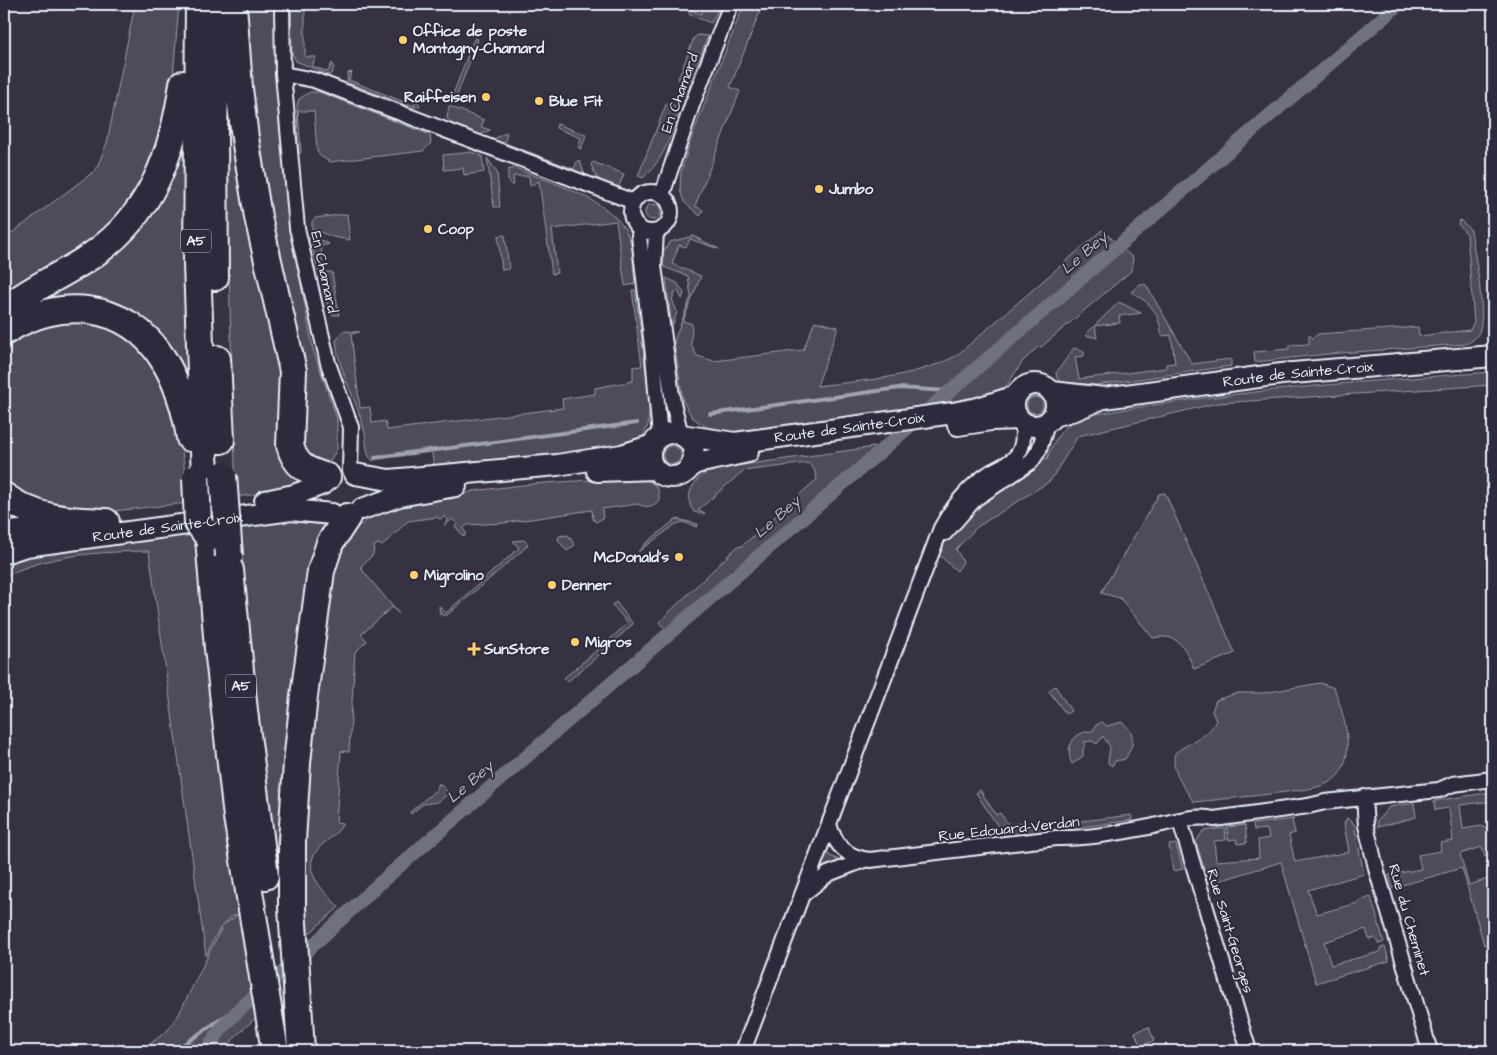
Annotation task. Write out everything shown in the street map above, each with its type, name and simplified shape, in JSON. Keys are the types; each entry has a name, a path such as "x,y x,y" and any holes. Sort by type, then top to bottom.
{"highway":[{"path":"4,310 106,245 131,222 149,196 167,158 177,122 195,4"},
{"name":"A5","path":"198,4 196,265 208,477 276,1051"},
{"name":"A5","path":"208,477 215,273 214,132 217,4"},
{"path":"233,4 238,88 246,147 258,216 293,371 290,445 293,456 298,464 339,477"},
{"path":"4,332 38,313 68,308 108,314 135,329 159,353 175,383 208,477"},
{"path":"4,496 24,509 43,516 68,520 106,522"},
{"path":"300,1051 292,917 294,811 303,705 321,571 330,543 347,514"},
{"name":"A5","path":"247,816 293,1051"}],"main road":[{"name":"Route de Sainte-Croix","path":"1052,392 1104,398 1281,374 1493,356"},
{"path":"1034,384 1046,387 1052,392 1056,404 1051,419 1036,426 1021,421 1014,405 1016,396 1022,388 1034,384"},
{"name":"Route de Sainte-Croix","path":"681,436 735,443 953,413 978,408 1016,396"},
{"name":"Route de Sainte-Croix","path":"1051,419 1104,398"},
{"name":"Route de Sainte-Croix","path":"692,464 721,456 991,420 1021,421"},
{"path":"339,477 389,480 557,465 622,455 656,441 666,434 681,436 691,444 692,464 685,473 678,476 663,475 655,469 650,458 656,441"},
{"name":"Route de Sainte-Croix","path":"4,553 26,546 291,510 347,514 399,496 470,483 584,472 655,469"},
{"path":"339,477 366,487 367,499 347,514 321,501 339,477"},
{"name":"Route de Sainte-Croix","path":"4,532 31,532 287,497 339,477"}],"street":[{"name":"En Chamard","path":"282,4 283,74 297,228 328,363 351,427 339,477"},
{"name":"En Chamard","path":"662,195 692,105 731,4"},
{"path":"283,74 314,80 634,202"},
{"path":"640,229 656,232 662,229 670,218 670,205 662,195 646,192 634,202 632,217 640,229 639,236 655,375 656,441"},
{"path":"656,232 654,266 673,403 681,436"},
{"path":"931,554 951,525 975,499 998,482 1024,468 1037,455 1051,419"},
{"path":"743,1051 931,554 952,508 967,491 988,474 1015,459 1022,446 1021,421"},
{"name":"Rue Edouard-Verdan","path":"864,860 913,856 1056,838 1074,838 1207,817 1214,819 1364,797 1440,790 1453,784 1493,779"},
{"name":"Rue du Cheminet","path":"1364,797 1366,826 1430,1051"},
{"name":"Rue Saint-Georges","path":"1180,821 1249,1051"},
{"path":"829,824 839,847 852,856 864,860"},
{"path":"802,895 828,874 864,860"}],"shaded area":[{"path":"135,4 179,4 172,88 167,122 141,190 100,238 4,295 4,239 96,170 107,143"},
{"path":"243,4 276,4 291,231 313,349 337,419 337,449 329,463 319,467 301,457 260,179"},
{"path":"291,4 305,4 305,57 316,57 312,66 328,72 332,63 334,66 332,73 329,75 296,61 292,53"},
{"path":"705,4 721,4 711,23 690,15 688,11 689,9 701,14"},
{"path":"744,4 763,4 730,87 740,91 695,206 703,210 700,216 684,202 680,190 681,172 691,139"},
{"path":"698,35 708,36 685,96 679,94 684,81 678,79 694,38"},
{"path":"477,38 478,40 454,103 450,102 474,39"},
{"path":"228,49 300,479 297,485 280,491 236,497 227,210"},
{"path":"352,72 349,80 414,106 417,98 420,106 413,108 347,82 348,73"},
{"path":"310,92 319,92 430,135 431,143 423,151 330,162 320,156 317,151 314,111 298,111 301,153 298,153 297,105 299,99"},
{"path":"667,102 678,107 678,114 661,156 643,178 638,176"},
{"path":"449,106 484,120 481,127 490,130 478,136 453,126 447,118"},
{"path":"557,124 586,135 581,149 578,147 581,138 556,128"},
{"path":"507,132 505,143 574,169 577,161 580,161 585,176 492,140"},
{"path":"185,141 184,210 189,396 156,342 25,304 75,274"},
{"path":"471,152 482,156 484,172 464,175 463,168 444,170 443,155"},
{"path":"487,158 497,172 500,207 494,207"},
{"path":"593,162 624,174 618,188 604,183 598,178 591,164"},
{"path":"515,168 578,193 608,211 620,222 630,241 635,284 625,286 616,221 552,229 557,273 552,274 539,181 530,186 529,176 513,176 514,185 511,185 508,180 508,170"},
{"path":"653,204 661,212 653,220 645,212"},
{"path":"347,214 350,240 333,237 312,229 312,222 315,218"},
{"path":"1460,220 1471,230 1481,298 1482,312 1479,332 1471,341 1465,344 1327,354 1255,362 1254,352 1289,349 1289,345 1309,344 1309,335 1313,338 1318,334 1418,327 1419,336 1470,330 1474,322 1467,234 1458,224"},
{"path":"1102,230 1133,258 1131,271 1023,361 1003,391 965,401 735,433 718,432 703,425 692,417 683,401 674,341 691,297 688,276 664,267 663,252 670,242 693,236 719,249 690,239 686,247 679,245 672,264 701,276 683,321 692,324 691,345 697,356 714,361 803,350 815,321 838,327 817,386 906,374 956,356"},
{"path":"309,235 329,244 321,246 323,272 332,272 339,315 332,315 329,311"},
{"path":"505,235 509,269 502,270 498,236"},
{"path":"666,278 677,283 684,293 682,299 678,291 676,291 672,299 677,312 672,327"},
{"path":"1140,284 1146,285 1192,364 1231,359 1231,366 1096,385 1061,382 1057,378 1056,373 1074,348 1084,352 1084,356 1075,357 1079,379 1166,368 1166,364 1175,363 1171,335 1162,336 1153,309 1144,300 1131,292"},
{"path":"632,290 635,290 650,402 648,425 643,436 634,443 617,448 543,457 512,458 434,466 431,448 381,455 373,461 370,458 367,452 362,421 338,353 336,341 343,331 360,332 351,334 360,408 370,407 372,423 385,421 387,430 563,408 562,399 595,394 595,388 633,381 633,367 642,366"},
{"path":"1119,302 1141,313 1119,316 1120,323 1095,326 1097,338 1085,335"},
{"path":"52,319 106,323 148,355 163,379 180,437 187,503 86,514 12,492 4,483 4,344"},
{"path":"1493,372 1493,385 1218,403 1078,436 1050,481 977,527 956,549 963,562 957,571 939,555 950,534 966,517 984,502 1021,479 1044,458 1047,459 1059,434 1080,417 1234,394"},
{"path":"1035,397 1041,399 1043,405 1041,411 1035,413 1029,411 1027,405 1029,399"},
{"path":"672,446 678,449 681,455 678,461 672,464 666,461 663,455 666,449"},
{"path":"881,446 667,631 659,622 737,547 742,546 817,479 814,469 808,463 743,471 698,510 705,513 703,514 694,512 690,506 689,499 693,487 701,476 713,469"},
{"path":"620,478 647,480 659,492 659,500 649,506 638,504 602,509 603,518 596,522 593,519 592,510 504,523 467,525 463,529 466,533 464,537 455,526 457,524 453,519 444,525 448,520 445,516 440,519 437,517 408,521 382,546 378,544 374,546 373,555 361,566 363,571 399,614 392,607 361,634 367,641 355,652 349,752 341,751 336,822 343,823 337,832 316,852 312,860 314,877 339,907 303,939 302,812 334,556 349,532 387,508 425,498 452,499 473,491 531,484"},
{"path":"1165,493 1235,653 1194,669 1180,643 1169,638 1153,638 1120,598 1101,593 1159,494"},
{"path":"284,518 325,522 331,526 280,870 276,865 259,738 240,525"},
{"path":"676,519 698,524 697,527 683,522 676,524 638,552 645,544"},
{"path":"200,526 247,911 231,917 226,922 217,934 206,956 149,551 112,552 56,559 38,563 4,577 4,562 25,554"},
{"path":"568,535 575,545 567,551 558,540 559,536"},
{"path":"524,540 528,544 524,549 446,616 440,614 439,606 446,613 519,548 513,541"},
{"path":"616,602 633,624 610,645 607,642 628,623 612,605"},
{"path":"603,645 606,649 567,682 564,678"},
{"path":"1320,683 1334,688 1346,729 1346,757 1342,770 1333,780 1307,789 1194,802 1182,785 1176,772 1174,766 1175,753 1203,736 1212,727 1216,721 1212,711 1216,700 1238,693 1264,693"},
{"path":"1055,686 1071,711 1066,714 1049,691"},
{"path":"1102,722 1107,726 1122,722 1127,726 1132,735 1132,744 1125,759 1115,761 1112,766 1108,763 1110,747 1103,736 1097,744 1092,741 1084,742 1086,746 1083,749 1083,756 1072,764 1069,752 1072,741 1081,734 1093,731 1096,725"},
{"path":"439,783 449,793 438,802 423,804 411,814 410,812 437,789"},
{"path":"980,790 996,815 1000,813 1009,825 1024,822 1025,828 1050,825 1051,831 1005,837 976,793"},
{"path":"1493,792 1493,801 1460,805 1463,829 1482,826 1489,831 1493,831 1493,846 1485,857 1482,847 1460,854 1469,885 1491,878 1488,866 1493,859 1493,953 1488,954 1493,978 1486,953 1489,951 1487,944 1484,945 1462,868 1392,888 1389,875 1421,869 1418,855 1441,851 1440,843 1453,841 1449,808 1435,810 1434,801"},
{"path":"1414,803 1416,817 1378,827 1377,821 1389,807"},
{"path":"1131,815 1132,820 1067,829 1066,823"},
{"path":"1347,818 1354,824 1364,874 1308,890 1317,914 1358,903 1358,901 1371,897 1384,942 1379,944 1375,938 1369,939 1366,929 1324,942 1331,965 1380,952 1380,948 1385,947 1389,961 1316,983 1281,862 1209,884 1196,842 1203,831 1225,828 1226,840 1214,841 1216,861 1259,858 1258,840 1269,838 1267,829 1254,830 1253,824 1294,819 1292,820 1295,833 1289,835 1295,862 1349,852 1344,824"},
{"path":"1245,825 1247,843 1237,844 1236,839 1228,840 1227,827"},
{"path":"1176,844 1183,869 1173,871 1169,845"},
{"path":"827,854 842,862 818,873"},
{"path":"247,913 264,1010 233,1039 227,1051 141,1051 168,1030 178,1016 223,925 238,915"},
{"path":"1149,1027 1154,1041 1140,1046 1135,1032"}],"waterway":[{"name":"Le Bey","path":"207,1051 220,1030 237,1012 381,882 1399,4"},
{"path":"710,414 899,388 948,391"},
{"path":"375,458 637,423"},
{"name":"Le Bey","path":"174,1051 243,1004"}],"place":[{"name":"Office de poste Montagny-Chamard","path":"403,40"},
{"name":"Raiffeisen","path":"486,97"},
{"name":"Blue Fit","path":"539,101"},
{"name":"Jumbo","path":"819,189"},
{"name":"Coop","path":"428,229"},
{"name":"McDonald's","path":"679,557"},
{"name":"Migrolino","path":"414,575"},
{"name":"Denner","path":"552,585"},
{"name":"Migros","path":"575,642"},
{"name":"SunStore","path":"474,649"}]}
